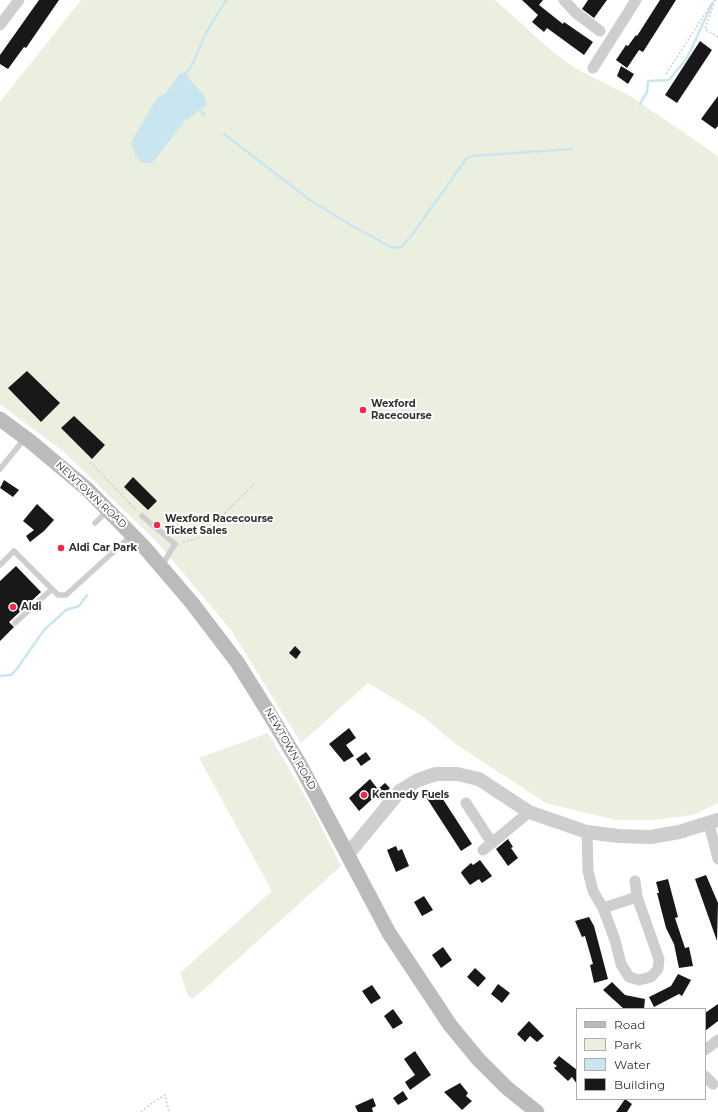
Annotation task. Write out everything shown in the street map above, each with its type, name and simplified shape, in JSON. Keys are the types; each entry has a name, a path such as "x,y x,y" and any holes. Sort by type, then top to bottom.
{"main road":[{"name":"NEWTOWN ROAD","path":"0,419 26,438 87,489 132,534 192,603 237,662 296,759 390,933 450,1025 478,1059 507,1088 537,1112"}],"street":[{"path":"0,25 18,0"},
{"path":"593,68 636,0"},
{"path":"567,2 600,31"},
{"path":"348,854 400,791 418,780 436,774 457,774 479,779 529,812 587,832 618,836 651,837 679,832 713,822 718,859"},
{"path":"466,803 492,842"},
{"path":"482,850 529,812"},
{"path":"587,832 588,871 593,891 602,908 615,940 621,964 629,977 639,980 652,977 658,969 659,960 638,897 635,881"},
{"path":"602,908 638,897"},
{"path":"706,1049 718,1040"}],"lane":[{"path":"0,469 26,438"},
{"path":"95,523 108,510"},
{"path":"142,516 175,544 161,567"},
{"path":"0,565 14,551 58,595 66,595 132,534"},
{"path":"15,623 52,589"}],"path":[{"path":"714,0 705,29 718,37"},
{"path":"666,74 714,0"},
{"path":"90,462 142,516"},
{"path":"175,544 200,538 254,484"},
{"path":"141,1112 165,1095 169,1112"}],"green space":[{"name":"Wexford Racecourse","path":"81,0 495,0 554,53 575,68 630,96 718,156 718,803 693,815 653,820 616,820 546,803 457,745 421,715 368,683 301,743 231,630 157,542 64,452 0,404 0,102"},
{"path":"268,733 308,801 341,866 193,999 188,996 180,973 272,891 199,758"}],"water":[{"path":"185,73 205,97 207,105 185,121 152,163 143,163 136,157 131,142 157,98 166,93 179,74"}],"building":[{"path":"39,0 59,0 26,48 24,47 8,69 0,64 0,55"},
{"path":"522,0 543,0 539,5 563,24 564,22 593,42 584,55 547,28 544,32 532,22 538,15"},
{"path":"588,0 607,0 594,18 582,9"},
{"path":"660,0 676,0 643,52 639,50 627,68 616,60 626,45 628,46 636,35 637,36"},
{"path":"700,41 712,50 677,103 665,95"},
{"path":"621,66 634,74 628,84 617,76"},
{"path":"718,96 718,126 715,129 701,119"},
{"path":"27,371 60,403 41,422 8,388"},
{"path":"74,416 105,445 92,459 61,428"},
{"path":"133,477 157,501 148,510 124,487"},
{"path":"4,480 19,490 13,497 0,488"},
{"path":"37,504 54,520 44,531 30,542 26,536 34,530 23,521"},
{"name":"Aldi","path":"16,566 41,592 9,622 14,627 0,641 0,581"},
{"path":"295,646 301,652 296,659 289,653"},
{"path":"349,728 356,738 346,745 354,756 344,762 329,744"},
{"path":"366,752 371,759 361,766 356,759"},
{"name":"Kennedy Fuels","path":"370,779 380,792 359,811 349,798"},
{"path":"385,783 390,788 383,795 378,789"},
{"path":"437,790 472,844 461,851 426,797"},
{"path":"508,839 513,847 511,848 518,858 508,866 496,849"},
{"path":"396,846 398,851 402,849 409,866 396,872 387,850"},
{"path":"480,860 492,876 482,883 479,879 470,885 461,873 471,863 473,865"},
{"path":"706,875 718,903 717,941 695,879"},
{"path":"668,879 678,917 675,918 685,948 689,947 693,966 679,968 674,944 666,928 657,893 659,893 656,882"},
{"path":"424,896 433,910 422,916 414,902"},
{"path":"589,917 594,926 608,979 594,983 590,965 593,964 585,936 582,937 575,921"},
{"path":"443,947 452,960 441,968 432,955"},
{"path":"475,968 486,978 478,987 467,977"},
{"path":"678,974 691,980 682,996 679,994 654,1007 649,997 671,986"},
{"path":"612,982 625,995 645,999 644,1008 623,1008 603,990"},
{"path":"498,984 510,993 502,1003 491,994"},
{"path":"372,985 381,998 371,1004 362,991"},
{"path":"718,1004 718,1021 706,1030 706,1012"},
{"path":"393,1009 403,1023 393,1029 384,1016"},
{"path":"529,1021 544,1036 537,1042 530,1036 525,1042 517,1034"},
{"path":"415,1051 431,1075 410,1090 405,1082 415,1075 404,1059"},
{"path":"559,1056 576,1069 576,1083 572,1077 568,1081 554,1068 557,1066 553,1063"},
{"path":"460,1083 468,1093 466,1096 472,1101 462,1110 444,1092"},
{"path":"403,1091 408,1099 398,1105 393,1098"},
{"path":"373,1098 376,1106 372,1108 373,1112 358,1112 355,1106"},
{"path":"624,1100 632,1104 627,1112 616,1112"}],"waterway":[{"path":"185,73 191,67 206,33 226,0"},
{"path":"640,104 647,92 648,81 669,80 687,58 712,4"},
{"path":"200,110 204,115"},
{"path":"224,134 310,200 354,227 393,248 401,247 412,235 466,159 472,156 572,149"},
{"path":"0,676 11,675 44,630 66,610 79,606 87,595"}],"place":[{"name":"Wexford Racecourse","path":"363,410"},
{"name":"Wexford Racecourse Ticket Sales","path":"157,525"},
{"name":"Aldi Car Park","path":"61,548"},
{"name":"Aldi","path":"13,607"},
{"name":"Kennedy Fuels","path":"364,795"}]}
